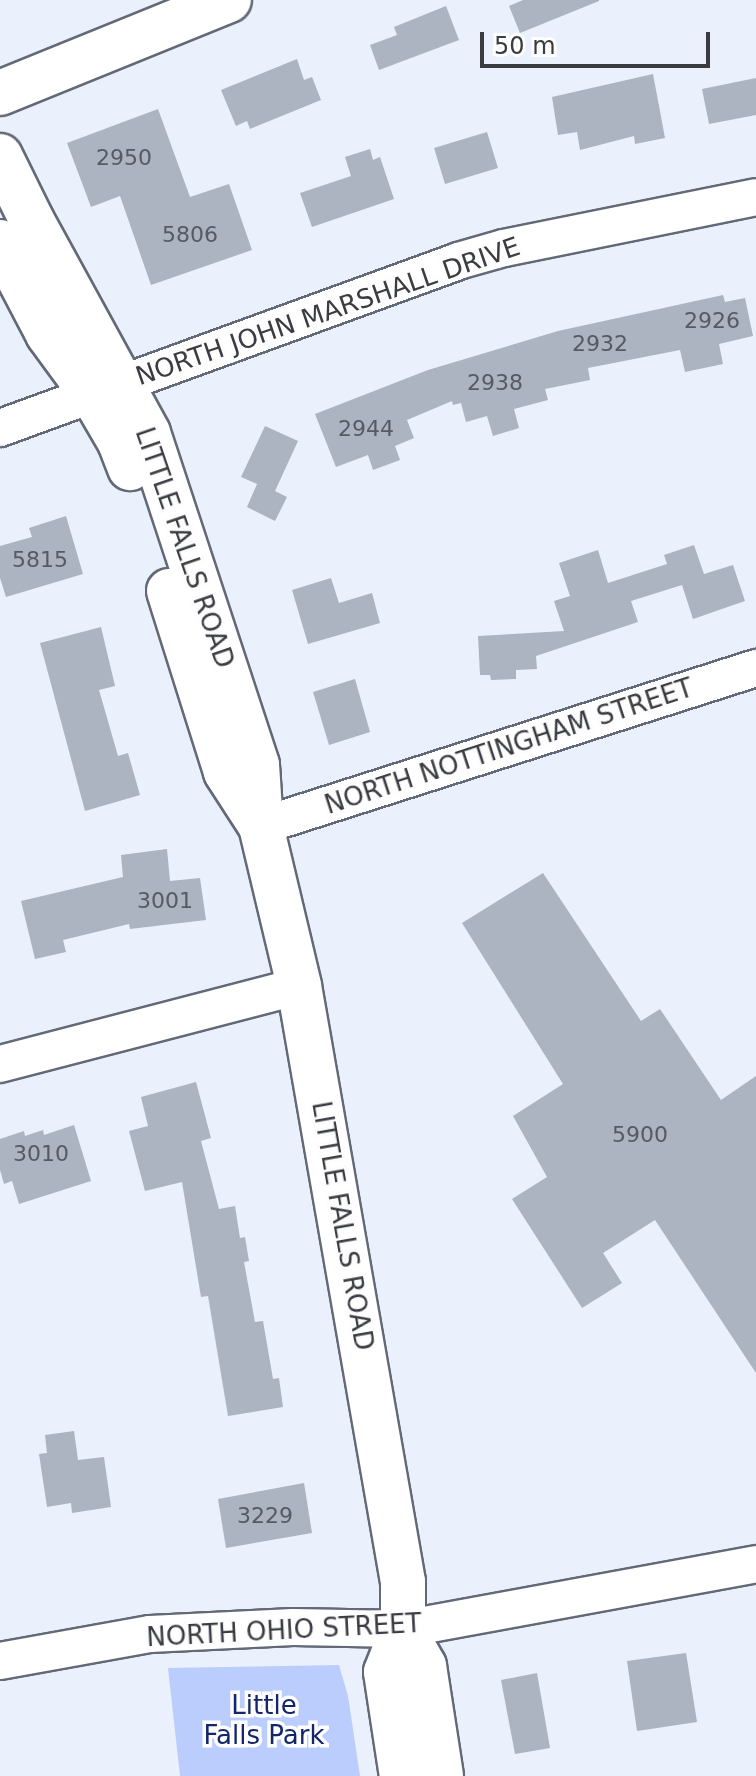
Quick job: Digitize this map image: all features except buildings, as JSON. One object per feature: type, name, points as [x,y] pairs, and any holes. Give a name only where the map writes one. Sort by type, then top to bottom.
[{"type":"street","points":[[0,93],[229,0]]},
{"type":"street","name":"LITTLE FALLS ROAD","points":[[0,156],[107,388],[120,442],[226,772],[261,826],[299,986],[403,1582],[403,1629],[386,1672],[402,1776]]},
{"type":"street","name":"NORTH JOHN MARSHALL DRIVE","points":[[0,428],[504,248],[756,197]]},
{"type":"street","name":"LITTLE FALLS ROAD","points":[[0,242],[48,334],[107,388]]},
{"type":"street","name":"NORTH NOTTINGHAM STREET","points":[[261,826],[756,668]]},
{"type":"street","points":[[0,1064],[299,986]]},
{"type":"street","name":"NORTH OHIO STREET","points":[[0,1661],[150,1634],[293,1627],[403,1629],[756,1564]]},
{"type":"street","name":"LITTLE FALLS ROAD","points":[[403,1629],[424,1666],[441,1776]]},
{"type":"green space","name":"Little Falls Park","points":[[339,1665],[348,1696],[360,1776],[180,1776],[168,1668]]}]
